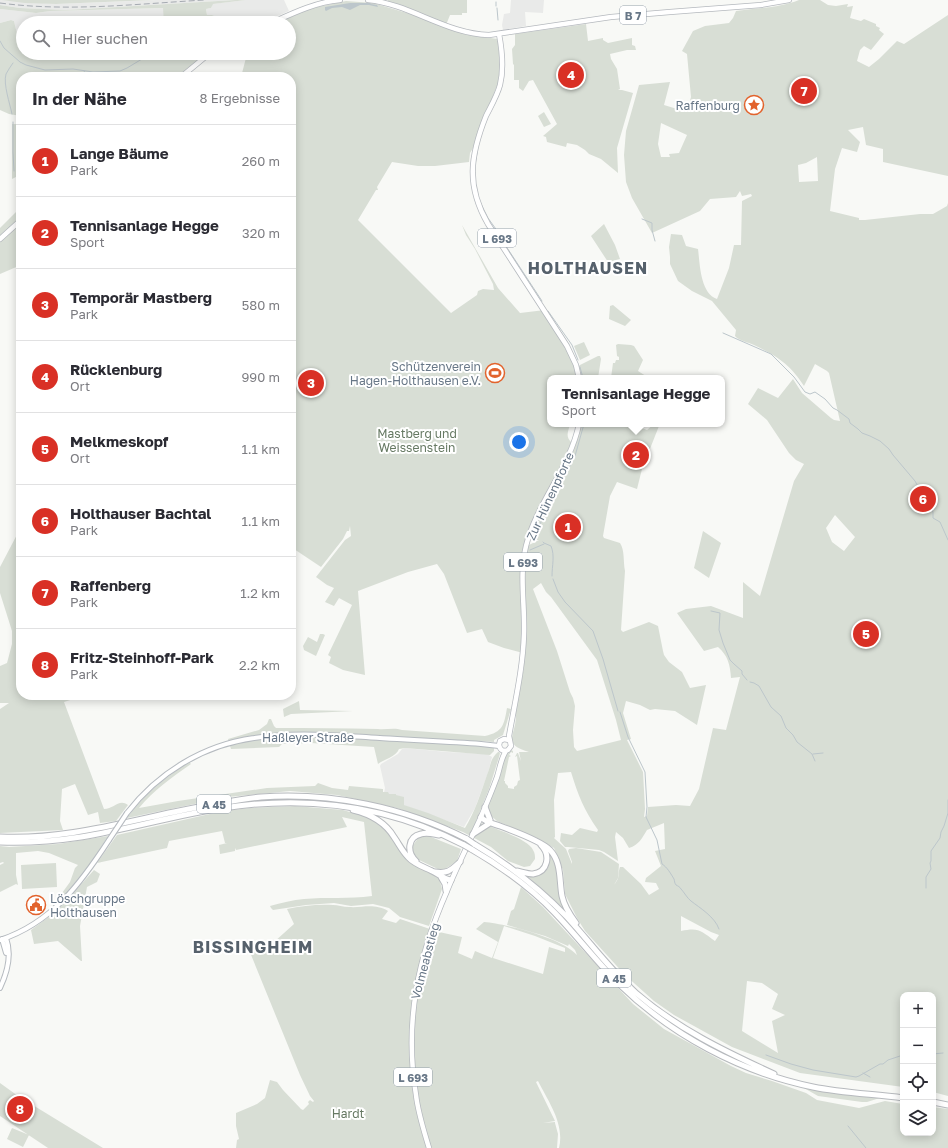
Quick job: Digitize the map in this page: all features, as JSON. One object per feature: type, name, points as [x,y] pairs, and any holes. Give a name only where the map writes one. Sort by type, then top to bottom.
[{"type":"highway","name":"A 45","points":[[0,837],[36,836],[82,831],[221,803],[260,797],[297,796],[340,800],[363,803],[393,811],[428,822],[466,839],[500,859],[549,899],[568,918],[622,979],[659,1011],[681,1027],[746,1064],[789,1081],[814,1087],[900,1097]]},
{"type":"highway","name":"A 45","points":[[0,842],[36,842],[81,837],[222,808],[256,803],[297,802],[341,805],[392,816],[426,827],[449,837],[508,872],[545,903],[614,979],[651,1012],[699,1044],[724,1057],[746,1064]]},
{"type":"highway","points":[[341,805],[348,809],[368,815],[383,824],[408,858],[434,872],[448,876],[452,880]]},
{"type":"highway","points":[[485,807],[490,821]]},
{"type":"highway","points":[[481,817],[486,822],[490,821],[548,848],[557,860],[564,902],[572,918],[585,934],[586,939]]},
{"type":"highway","points":[[473,834],[490,821]]},
{"type":"highway","points":[[419,865],[409,851],[410,843],[415,836],[426,833],[449,837]]},
{"type":"highway","points":[[514,870],[534,874],[538,873],[544,868],[547,861],[546,854],[543,847],[537,842]]},
{"type":"highway","points":[[442,875],[450,871],[460,862]]},
{"type":"highway","points":[[442,875],[446,892]]},
{"type":"highway","points":[[936,1102],[948,1104]]},
{"type":"main road","points":[[286,16],[301,9],[340,0]]},
{"type":"main road","name":"B 7","points":[[368,0],[389,5],[466,32],[480,35],[498,34],[611,17],[762,5],[789,0]]},
{"type":"main road","name":"L 693","points":[[498,34],[502,62],[501,79],[475,148],[472,182],[475,196],[479,208],[488,224],[567,346],[576,365],[578,375]]},
{"type":"main road","points":[[187,72],[201,60]]},
{"type":"main road","points":[[0,239],[16,225]]},
{"type":"main road","name":"Zur Hünenpforte","points":[[503,744],[513,711],[523,652],[524,625],[522,583],[525,552],[538,514],[570,455],[578,427]]},
{"type":"main road","name":"Haßleyer Straße","points":[[3,939],[31,926],[51,912],[68,896],[90,869],[127,813],[141,797],[153,785],[178,766],[206,751],[231,742],[276,735],[308,735],[503,744]]},
{"type":"main road","name":"Volmeabstieg","points":[[429,1148],[416,1096],[411,1052],[415,994],[429,938],[446,892],[481,817],[497,778],[504,755],[503,744]]},
{"type":"main road","points":[[0,988],[6,974],[8,957],[8,945],[3,939]]},
{"type":"shaded area","points":[[0,0],[56,4],[156,0],[235,0],[66,10],[20,8],[0,5]]},
{"type":"shaded area","points":[[246,0],[284,0],[289,11],[277,16],[207,15],[206,9],[211,8],[212,4]]},
{"type":"shaded area","points":[[511,0],[544,0],[543,13],[525,12],[526,26],[503,30],[502,25],[504,14],[510,13]]},
{"type":"shaded area","points":[[350,3],[370,3],[377,5],[378,7],[360,5],[350,10],[342,7],[325,10],[325,7]]},
{"type":"shaded area","points":[[164,8],[164,16],[16,16],[16,30],[14,21],[11,20],[0,23],[0,9],[36,13],[50,11]]},
{"type":"shaded area","points":[[405,748],[487,754],[492,757],[488,773],[475,808],[464,827],[381,797],[385,788],[380,766]]},
{"type":"green space","points":[[1,0],[154,0],[56,4],[25,3]]},
{"type":"green space","points":[[246,0],[213,4],[211,8],[206,9],[207,15],[214,16],[164,16],[163,8],[50,11],[36,13],[0,9],[0,5],[20,8],[66,10]]},
{"type":"green space","points":[[388,0],[467,0],[467,13],[462,13],[462,15],[450,15],[446,25],[387,4]]},
{"type":"green space","name":"Mastberg und Weissenstein","points":[[799,0],[820,0],[828,5],[836,6],[848,4],[847,7],[853,6],[850,18],[861,21],[864,19],[876,24],[876,26],[880,28],[879,30],[884,34],[871,50],[864,46],[860,50],[857,61],[869,67],[897,41],[904,44],[948,15],[948,176],[883,162],[883,149],[866,145],[863,127],[848,130],[860,142],[857,152],[842,148],[835,169],[830,211],[859,218],[859,220],[865,220],[933,214],[947,206],[948,203],[948,1096],[936,1093],[936,992],[900,992],[900,1087],[800,1073],[732,1047],[674,1015],[654,1001],[625,975],[585,931],[565,894],[563,870],[554,848],[537,838],[497,821],[490,815],[488,806],[498,781],[505,754],[511,750],[513,751],[513,753],[511,752],[509,755],[511,756],[509,757],[504,781],[508,788],[514,789],[520,780],[517,756],[515,757],[518,753],[521,761],[519,752],[529,752],[515,746],[512,739],[524,667],[523,653],[488,642],[482,629],[467,633],[444,574],[437,564],[408,572],[358,591],[365,675],[343,670],[329,663],[331,657],[328,655],[352,605],[339,598],[334,606],[325,602],[334,588],[316,577],[345,540],[351,536],[350,526],[349,531],[347,531],[343,539],[321,567],[296,550],[296,72],[242,72],[245,60],[296,60],[296,16],[293,16],[308,9],[346,1],[373,3],[476,36],[498,39],[500,67],[498,83],[470,153],[469,162],[435,166],[418,166],[392,162],[377,187],[378,190],[376,190],[358,220],[451,313],[477,295],[478,291],[483,289],[494,290],[493,284],[462,225],[498,288],[520,313],[545,310],[561,336],[578,375],[547,375],[547,427],[569,427],[568,436],[572,443],[539,508],[527,546],[539,540],[533,540],[531,537],[569,460],[574,448],[579,427],[642,427],[647,430],[650,427],[659,427],[642,469],[637,489],[617,482],[610,496],[603,536],[604,538],[620,543],[623,549],[625,571],[621,630],[623,632],[649,622],[658,626],[664,655],[669,662],[682,672],[690,688],[706,685],[697,725],[675,711],[650,710],[626,701],[623,713],[631,739],[627,740],[643,772],[644,817],[647,816],[648,807],[676,805],[690,806],[699,789],[713,728],[726,730],[740,677],[731,678],[728,661],[718,647],[704,651],[677,613],[686,609],[711,606],[743,618],[743,582],[760,596],[794,481],[804,464],[796,460],[789,453],[767,420],[748,404],[758,388],[778,398],[793,379],[802,393],[831,418],[840,421],[829,373],[827,371],[815,364],[804,386],[794,372],[782,361],[762,349],[737,338],[735,336],[736,330],[712,301],[692,291],[678,281],[670,264],[669,247],[671,234],[682,235],[686,246],[698,249],[700,270],[704,284],[711,296],[717,299],[729,268],[734,245],[741,245],[742,201],[752,196],[751,194],[742,196],[740,191],[736,197],[710,199],[700,211],[652,233],[632,198],[626,182],[624,155],[626,131],[639,85],[670,82],[664,105],[687,112],[691,97],[687,54],[682,51],[693,31],[705,26],[729,23],[736,11],[776,6]],"holes":[[[661,123],[687,135],[679,153],[669,154],[670,157],[661,157],[658,144]],[[817,157],[818,181],[799,182],[798,165],[806,163]],[[835,515],[855,537],[844,551],[832,542],[826,528]],[[541,583],[546,592],[597,660],[621,740],[577,751],[574,747],[573,730],[575,706],[573,698],[533,589]],[[571,772],[576,788],[589,816],[598,830],[597,832],[580,828],[572,835],[561,833],[560,841],[565,847],[599,850],[618,861],[615,837],[616,832],[623,838],[629,848],[638,843],[647,830],[664,823],[665,849],[655,851],[661,866],[646,878],[645,882],[656,883],[659,889],[649,895],[641,884],[623,867],[620,867],[618,878],[619,864],[601,852],[576,848],[569,849],[568,851],[572,864],[566,849],[554,838],[554,800],[558,773]],[[681,916],[719,935],[715,941],[700,931],[692,929],[681,931]],[[747,981],[762,983],[778,994],[772,1009],[785,1015],[772,1021],[778,1053],[742,1031]]]},
{"type":"green space","points":[[11,20],[14,21],[16,30],[16,60],[198,60],[183,72],[16,72],[16,115],[9,114],[0,110],[0,23]]},
{"type":"green space","points":[[586,24],[588,41],[603,38],[603,40],[608,43],[632,38],[632,45],[635,46],[636,50],[627,50],[610,54],[611,59],[617,69],[620,89],[618,90],[633,93],[617,148],[618,173],[601,159],[589,154],[577,145],[567,143],[566,147],[547,142],[546,137],[543,136],[557,124],[533,80],[529,81],[523,91],[519,88],[519,80],[514,80],[512,49],[515,45],[515,34]]},
{"type":"green space","points":[[544,112],[551,124],[544,127],[538,116]]},
{"type":"green space","points":[[12,124],[16,124],[16,177],[12,179]]},
{"type":"green space","points":[[16,212],[16,267],[0,274],[0,228]]},
{"type":"green space","points":[[604,224],[615,245],[620,259],[608,262],[591,236]]},
{"type":"green space","points":[[613,305],[631,320],[625,326],[609,319],[610,306]]},
{"type":"green space","points":[[584,342],[590,355],[580,360],[574,346]]},
{"type":"green space","points":[[616,345],[634,346],[643,360],[638,371],[644,375],[611,375],[613,363],[615,363],[616,360],[619,360]]},
{"type":"green space","points":[[600,356],[601,359],[598,375],[581,375],[579,366]]},
{"type":"green space","points":[[703,531],[721,543],[709,578],[694,568]]},
{"type":"green space","points":[[16,537],[16,700],[70,700],[64,702],[104,809],[108,809],[119,803],[125,803],[128,805],[116,821],[100,823],[98,812],[88,815],[75,784],[62,789],[60,821],[63,830],[0,833],[0,709],[9,703],[0,703],[0,666],[7,663],[12,644],[12,631],[0,593],[0,567]]},
{"type":"green space","points":[[320,634],[325,635],[316,656],[304,650],[303,646],[308,637],[317,642]]},
{"type":"green space","points":[[299,701],[300,710],[353,711],[291,714],[284,717],[283,709]]},
{"type":"green space","points":[[507,708],[511,709],[503,735],[494,740],[494,742],[480,741],[479,745],[494,747],[494,751],[490,755],[405,748],[399,749],[393,756],[378,764],[374,747],[311,743],[282,744],[279,747],[231,749],[228,739],[259,730],[267,724],[269,719],[271,719],[276,728],[396,729],[485,736],[496,732],[502,727]]},
{"type":"green space","points":[[498,752],[500,753],[489,789],[476,821],[508,833],[524,841],[530,846],[534,852],[535,859],[530,866],[524,867],[508,861],[491,847],[463,832],[397,808],[337,795],[290,791],[228,797],[127,818],[141,801],[156,787],[171,774],[189,762],[191,764],[163,784],[139,808],[267,788],[315,786],[318,783],[332,788],[348,790],[349,786],[383,789],[383,792],[404,797],[404,805],[465,828],[478,802],[492,760]]},
{"type":"green space","points":[[295,806],[343,810],[373,819],[388,833],[409,862],[439,878],[442,889],[429,926],[400,917],[389,908],[373,904],[351,906],[334,903],[306,905],[273,910],[271,908],[270,906],[300,899],[372,896],[364,822],[342,817],[347,827],[236,850],[235,848],[235,851],[220,854],[219,845],[227,843],[225,843],[222,831],[169,841],[167,848],[97,863],[117,835],[223,811]]},
{"type":"green space","points":[[426,835],[461,849],[457,861],[442,871],[419,860],[413,853],[413,845],[420,836]]},
{"type":"green space","points":[[108,836],[87,869],[66,895],[62,893],[70,882],[75,868],[78,865],[49,853],[38,851],[16,853],[16,875],[18,885],[16,884],[0,892],[0,865],[4,863],[0,863],[0,846],[9,847],[58,844]]},
{"type":"green space","points":[[549,852],[557,872],[558,891],[564,910],[527,876],[539,875],[546,871],[549,863]]},
{"type":"green space","points":[[56,863],[57,887],[22,889],[21,865]]},
{"type":"green space","points":[[94,870],[100,874],[97,882],[87,887],[80,926],[82,961],[58,941],[34,944],[31,930],[50,916],[66,901]]},
{"type":"green space","name":"Hardt","points":[[521,887],[543,907],[633,1004],[664,1029],[746,1073],[806,1093],[817,1100],[859,1108],[885,1101],[900,1104],[900,1136],[936,1136],[936,1107],[948,1109],[948,1148],[559,1148],[560,1130],[558,1122],[538,1081],[536,1082],[555,1121],[543,1123],[555,1122],[558,1134],[557,1148],[236,1148],[237,1140],[239,1139],[236,1126],[236,1113],[257,1104],[265,1098],[270,1080],[277,1082],[303,1110],[309,1104],[308,1102],[310,1100],[313,1102],[314,1101],[300,1075],[247,945],[258,941],[264,951],[294,924],[287,909],[321,905],[378,907],[388,911],[382,919],[396,923],[400,919],[439,932],[462,937],[458,953],[472,959],[475,951],[492,958],[498,942],[476,929],[484,922],[494,923],[534,933],[559,943],[577,955],[575,950],[569,944],[568,946],[545,936],[507,925],[511,911],[514,909]],"holes":[[[504,926],[565,948],[565,952],[549,947],[543,974],[493,958]]]},
{"type":"green space","points":[[0,1083],[18,1096],[103,1148],[48,1148],[0,1116]]},
{"type":"green space","points":[[804,1088],[883,1097],[862,1102],[818,1096]]},
{"type":"green space","points":[[12,1128],[29,1135],[23,1147],[7,1139]]},
{"type":"waterway","points":[[497,8],[498,20]]},
{"type":"waterway","points":[[0,41],[4,48],[16,58]]},
{"type":"waterway","points":[[18,60],[26,65],[45,70],[73,69],[93,72]]},
{"type":"waterway","points":[[93,72],[120,71],[140,60]]},
{"type":"waterway","points":[[12,114],[5,78],[13,63]]},
{"type":"waterway","points":[[13,122],[14,171]]},
{"type":"waterway","points":[[475,165],[477,153]]},
{"type":"waterway","points":[[480,202],[488,218],[498,232]]},
{"type":"waterway","points":[[642,219],[652,223],[655,241]]},
{"type":"waterway","points":[[500,237],[542,301]]},
{"type":"waterway","points":[[548,311],[572,345],[578,360]]},
{"type":"waterway","points":[[723,333],[771,354],[794,377],[805,392],[810,394],[815,392],[825,399],[833,408],[849,419],[850,423],[862,433],[880,441],[889,449],[915,481],[928,501],[933,512],[933,518],[940,522],[948,540]]},
{"type":"waterway","points":[[580,367],[582,375]]},
{"type":"waterway","points":[[539,526],[575,456],[583,427]]},
{"type":"waterway","points":[[543,542],[551,546],[553,557],[552,576]]},
{"type":"waterway","points":[[530,550],[544,544]]},
{"type":"waterway","points":[[553,579],[558,592],[565,602],[593,631],[618,711]]},
{"type":"waterway","points":[[711,611],[720,613],[719,630],[723,643],[730,660],[742,671],[742,674],[747,680]]},
{"type":"waterway","points":[[750,682],[759,686],[771,707],[781,716],[786,728],[797,742],[812,754],[815,761]]},
{"type":"waterway","points":[[620,712],[628,737],[645,772],[647,807],[646,817],[657,840],[662,864],[666,867],[676,885],[690,900],[711,917],[719,929]]},
{"type":"waterway","points":[[813,754],[823,753]]},
{"type":"waterway","points":[[926,888],[926,877],[931,869],[931,851],[940,838],[948,813],[948,800]]},
{"type":"waterway","points":[[936,1054],[943,1053]]},
{"type":"waterway","points":[[766,1055],[813,1070],[856,1077],[888,1060],[900,1056]]},
{"type":"waterway","points":[[863,1073],[870,1077]]},
{"type":"waterway","points":[[848,1126],[866,1148]]},
{"type":"railway","points":[[0,3],[26,6],[76,7],[204,0]]},
{"type":"place","name":"Rücklenburg","points":[[571,75]]},
{"type":"place","name":"Raffenberg","points":[[804,91]]},
{"type":"place","name":"Raffenburg","points":[[754,105]]},
{"type":"place","name":"Schützenverein Hagen-Holthausen e.V.","points":[[495,373]]},
{"type":"place","name":"Temporär Mastberg","points":[[311,383]]},
{"type":"place","name":"Tennisanlage Hegge","points":[[636,455]]},
{"type":"place","name":"Holthauser Bachtal","points":[[923,499]]},
{"type":"place","name":"Lange Bäume","points":[[568,527]]},
{"type":"place","name":"Melkmeskopf","points":[[866,634]]},
{"type":"place","name":"Löschgruppe Holthausen","points":[[36,905]]},
{"type":"place","name":"Fritz-Steinhoff-Park","points":[[20,1109]]},
{"type":"district","name":"HOLTHAUSEN","points":[[588,268]]},
{"type":"district","name":"BISSINGHEIM","points":[[253,947]]}]
